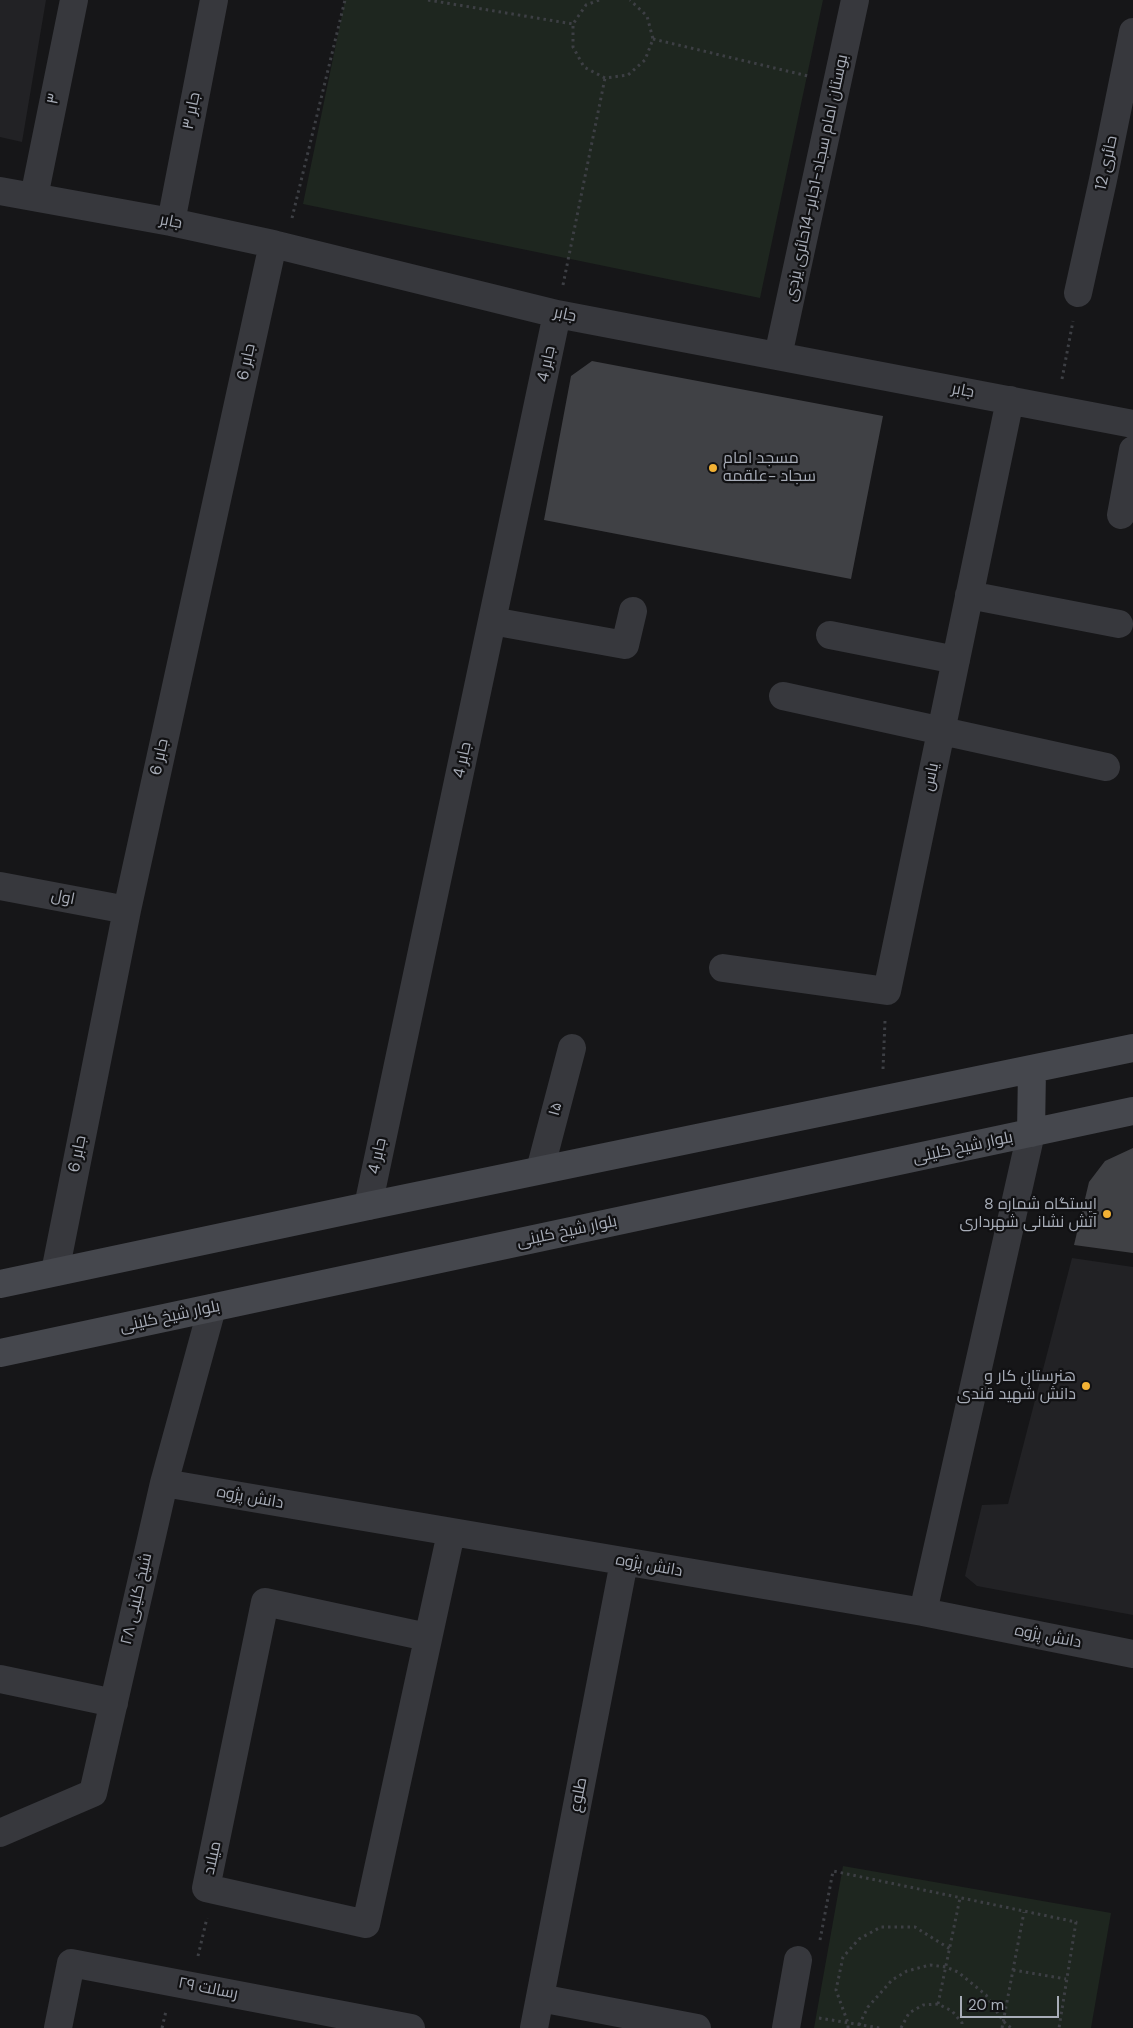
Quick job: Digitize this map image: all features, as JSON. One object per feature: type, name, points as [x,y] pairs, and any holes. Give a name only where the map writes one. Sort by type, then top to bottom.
[{"type":"main road","points":[[0,1284],[1133,1048]]},
{"type":"main road","points":[[1031,1133],[1032,1069]]},
{"type":"main road","name":"بلوار شیخ کلینی","points":[[0,1353],[1133,1111]]},
{"type":"street","name":"۳","points":[[34,198],[74,0]]},
{"type":"street","name":"جابر ۳","points":[[171,222],[214,0]]},
{"type":"street","name":"بوستان امام سجاد-1جابر-14حائری یزدی","points":[[778,356],[855,0]]},
{"type":"street","name":"حائری 12","points":[[1078,293],[1104,180],[1133,32]]},
{"type":"street","name":"جابر","points":[[0,191],[171,222],[279,246],[557,314],[1133,424]]},
{"type":"street","name":"جابر 6","points":[[55,1272],[127,910],[279,246]]},
{"type":"street","name":"جابر 4","points":[[368,1206],[557,314]]},
{"type":"street","name":"یاس","points":[[887,991],[1010,400]]},
{"type":"street","points":[[1121,515],[1133,450]]},
{"type":"street","points":[[969,595],[1119,624]]},
{"type":"street","points":[[492,621],[625,645],[633,611]]},
{"type":"street","points":[[830,635],[956,660]]},
{"type":"street","points":[[783,696],[1106,766]]},
{"type":"street","name":"اول","points":[[0,886],[127,910]]},
{"type":"street","points":[[723,968],[887,991]]},
{"type":"street","name":"۱۵","points":[[540,1170],[572,1048]]},
{"type":"street","points":[[923,1612],[1031,1133]]},
{"type":"street","name":"شیخ کلینی ۲۸","points":[[0,1833],[93,1794],[164,1483],[212,1308]]},
{"type":"street","name":"دانش پژوه","points":[[164,1483],[923,1612],[1133,1654]]},
{"type":"street","name":"میلاد","points":[[427,1637],[265,1602],[206,1888],[366,1924],[451,1533]]},
{"type":"street","name":"طلوع","points":[[534,2028],[624,1562]]},
{"type":"street","points":[[0,1678],[114,1703]]},
{"type":"street","points":[[786,2028],[808,1954]]},
{"type":"street","name":"رسالت ۲۹","points":[[58,2028],[71,1963],[411,2028]]},
{"type":"street","points":[[540,1998],[696,2028]]},
{"type":"path","points":[[279,246],[345,0]]},
{"type":"path","points":[[428,0],[573,24]]},
{"type":"path","points":[[598,0],[586,6],[573,24],[572,47],[584,67],[604,78],[628,75],[645,60],[653,39],[647,16],[630,0]]},
{"type":"path","points":[[653,39],[837,84]]},
{"type":"path","points":[[557,314],[604,78]]},
{"type":"path","points":[[1056,409],[1078,293]]},
{"type":"path","points":[[881,1100],[887,991]]},
{"type":"path","points":[[808,1954],[833,1871],[1076,1922],[1059,2028]]},
{"type":"path","points":[[191,1986],[214,1890]]},
{"type":"path","points":[[938,2004],[960,1898]]},
{"type":"path","points":[[1002,2028],[1024,1912]]},
{"type":"path","points":[[848,2028],[848,2023],[836,1990],[843,1958],[859,1938],[881,1927],[915,1927],[950,1949]]},
{"type":"path","points":[[859,2025],[868,2007],[892,1980],[907,1972],[930,1965],[946,1967],[958,1972],[986,1995],[1003,2021],[1011,2028]]},
{"type":"path","points":[[1013,1970],[1067,1980]]},
{"type":"path","points":[[900,2028],[909,2013],[923,2005],[938,2004],[952,2011],[962,2023],[962,2028]]},
{"type":"path","points":[[815,2017],[880,2028]]},
{"type":"shaded area","points":[[0,0],[46,0],[22,142],[0,137]]},
{"type":"shaded area","points":[[345,0],[823,0],[760,298],[303,204]]},
{"type":"shaded area","name":"هنرستان کار و دانش شهید قندی","points":[[1072,1258],[1133,1267],[1133,1615],[977,1586],[965,1576],[982,1505],[1008,1504]]},
{"type":"shaded area","points":[[843,1866],[1111,1913],[1091,2028],[814,2028]]},
{"type":"building","name":"مسجد امام سجاد -علقمه","points":[[592,361],[883,416],[851,579],[544,520],[571,376]]},
{"type":"building","name":"ایستگاه شماره 8 آتش نشانی شهرداری","points":[[1133,1148],[1133,1253],[1074,1245],[1089,1182],[1105,1161]]},
{"type":"place","name":"مسجد امام سجاد -علقمه","points":[[713,468]]},
{"type":"place","name":"ایستگاه شماره 8 آتش نشانی شهرداری","points":[[1107,1214]]},
{"type":"place","name":"هنرستان کار و دانش شهید قندی","points":[[1086,1386]]}]
